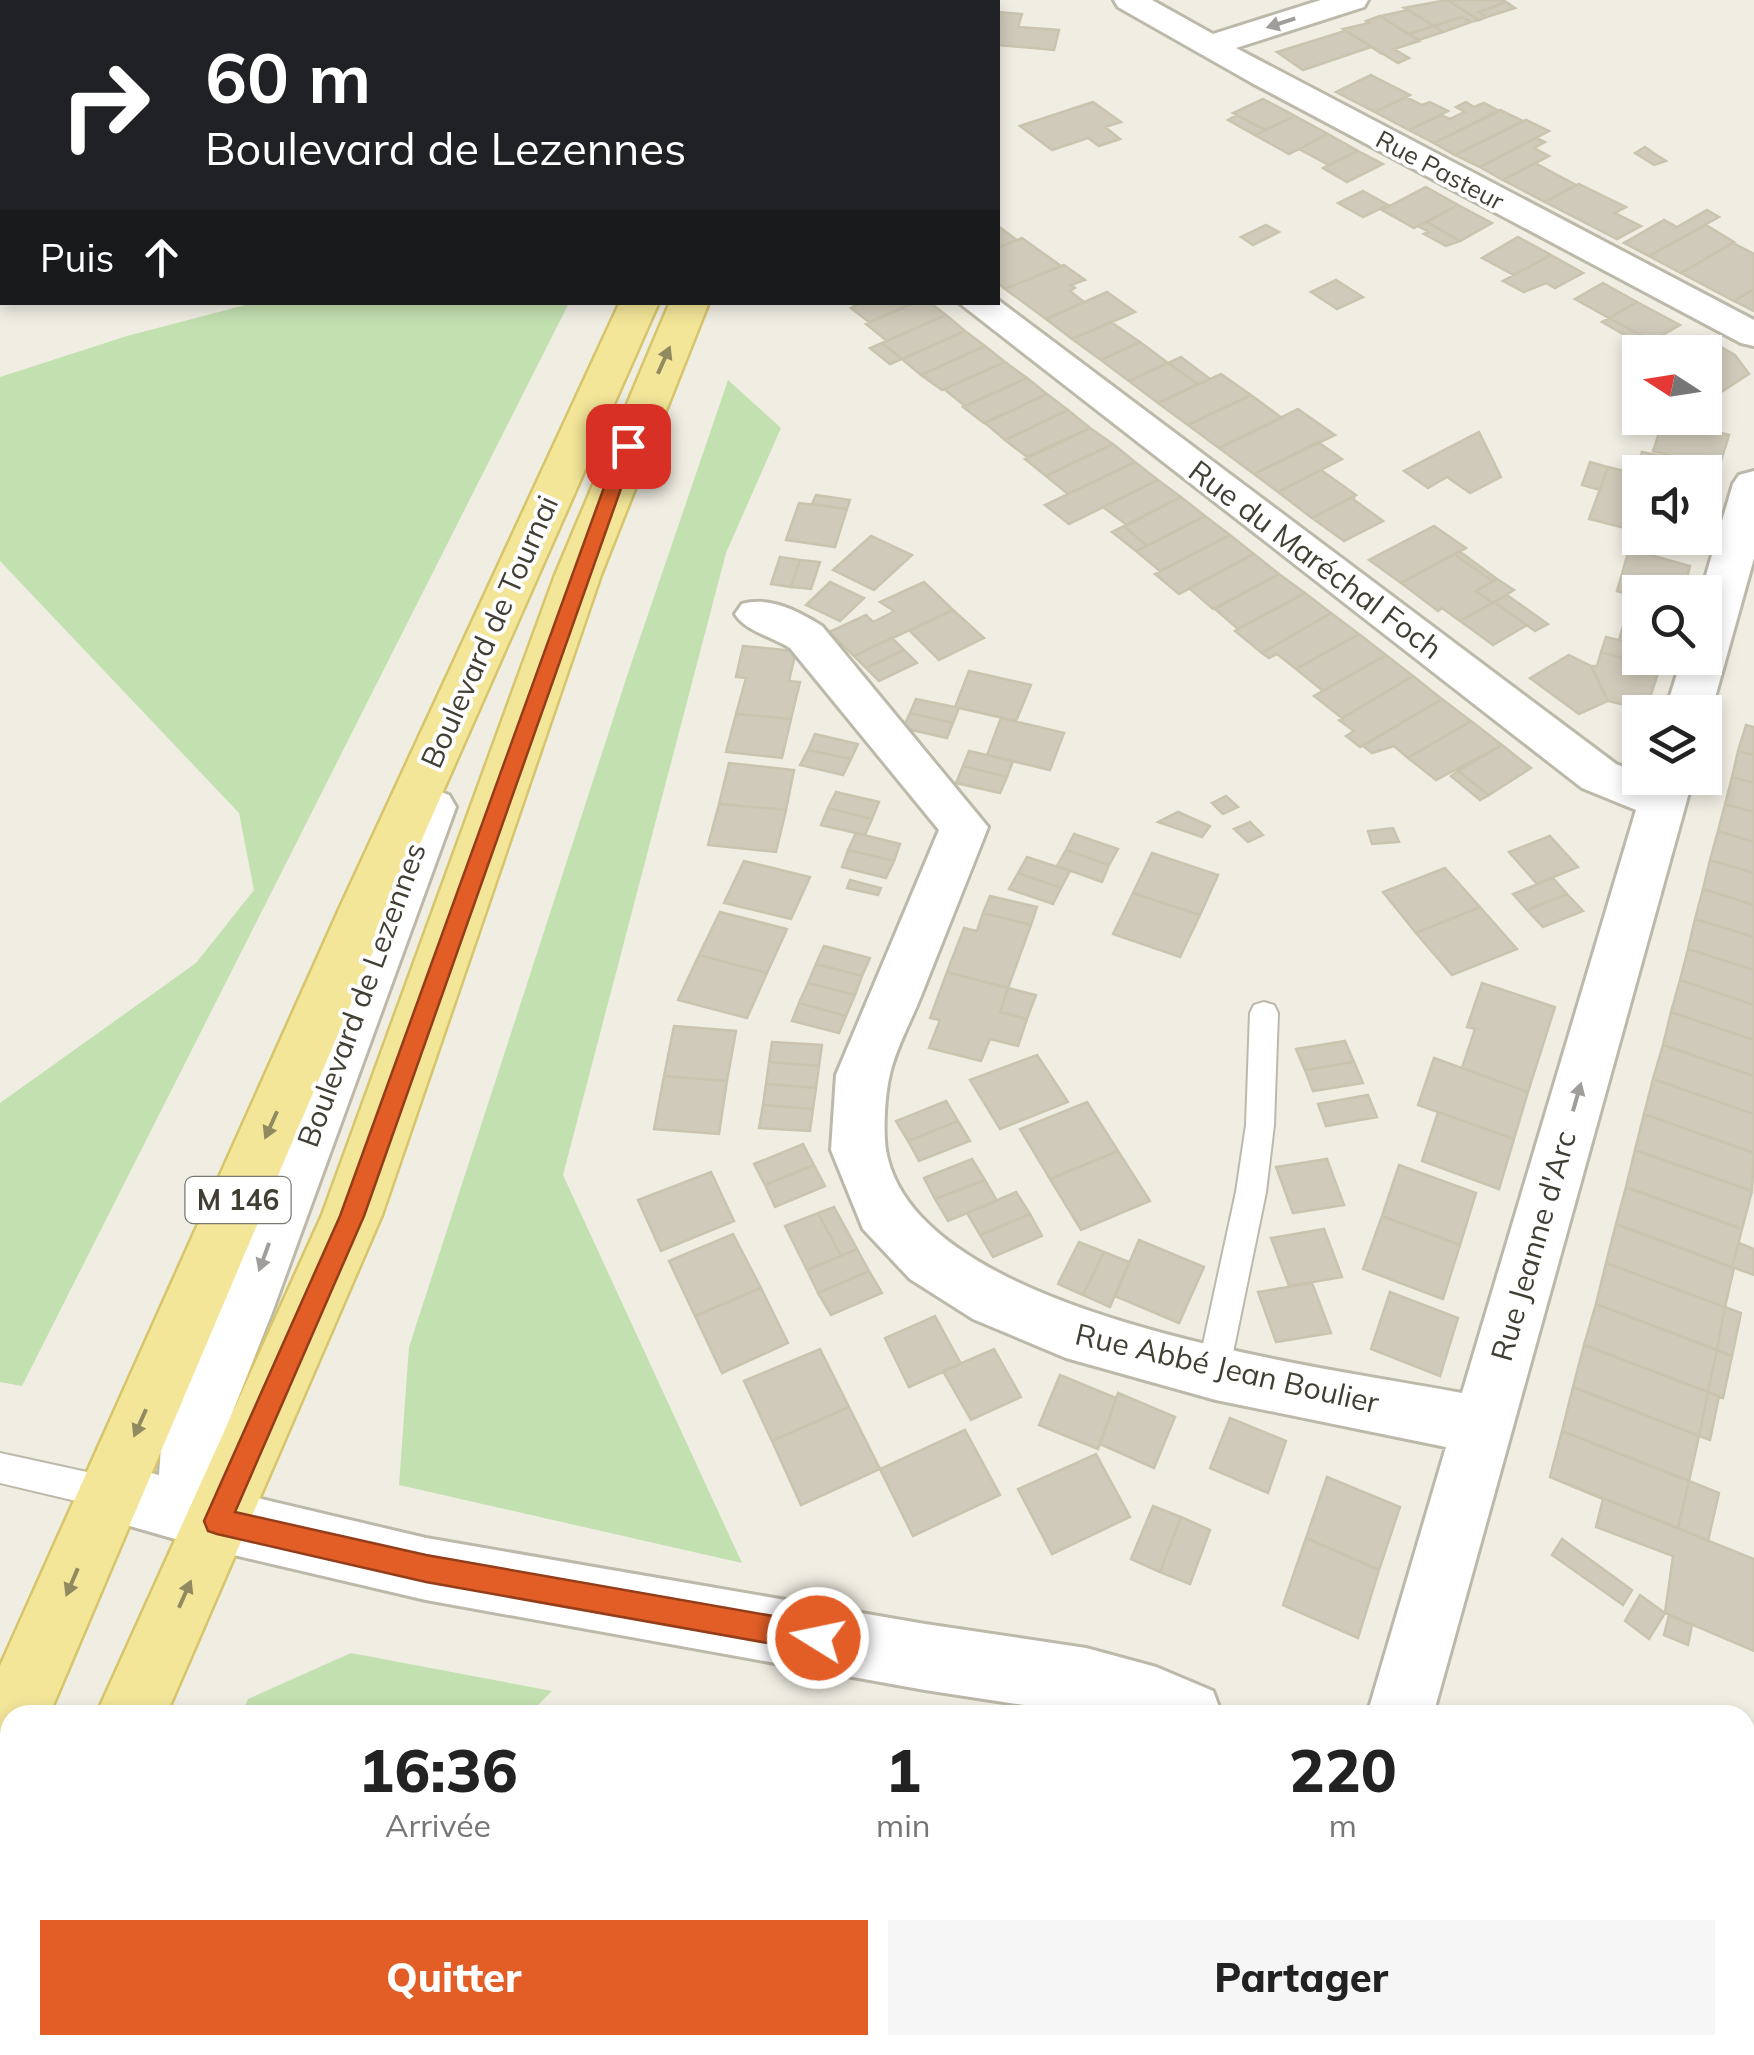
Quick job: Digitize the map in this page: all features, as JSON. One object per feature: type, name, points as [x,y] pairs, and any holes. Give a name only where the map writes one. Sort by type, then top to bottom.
[{"type":"main road","name":"Boulevard de Tournai","points":[[366,907],[639,305]]},
{"type":"main road","name":"Boulevard de Tournai","points":[[217,1521],[352,1216],[598,523],[689,305]]},
{"type":"main road","name":"Boulevard de Lezennes","points":[[18,1705],[366,907]]},
{"type":"main road","points":[[135,1705],[217,1521]]},
{"type":"street","name":"Rue Pasteur","points":[[1129,0],[1754,335]]},
{"type":"street","points":[[1209,46],[1352,0]]},
{"type":"street","name":"Rue du Maréchal Foch","points":[[980,305],[1600,776],[1622,781]]},
{"type":"street","points":[[1722,594],[1754,484]]},
{"type":"street","name":"Boulevard de Lezennes","points":[[217,1521],[190,1481],[193,1434],[244,1310],[471,706],[515,575]]},
{"type":"street","name":"Rue Abbé Jean Boulier","points":[[757,614],[806,636],[964,828],[863,1074],[856,1104],[858,1162],[873,1196],[896,1228],[928,1260],[970,1289],[1083,1338],[1213,1372],[1482,1426]]},
{"type":"street","name":"Rue Jeanne d'Arc","points":[[1403,1705],[1665,795]]},
{"type":"street","points":[[110,1492],[426,1569],[925,1657],[1086,1681],[1167,1705]]},
{"type":"lane","points":[[1213,1372],[1254,1177],[1264,1013]]},
{"type":"lane","points":[[0,1468],[110,1492]]},
{"type":"green space","points":[[245,305],[568,305],[22,1386],[0,1382],[0,1103],[196,963],[254,890],[239,813],[0,561],[0,377],[127,336]]},
{"type":"green space","points":[[728,380],[781,428],[726,553],[563,1175],[742,1563],[399,1485],[409,1347],[628,673]]},
{"type":"green space","points":[[351,1653],[552,1691],[538,1705],[245,1705],[248,1699]]},
{"type":"building","points":[[1447,0],[1479,20],[1471,22],[1462,17],[1434,26],[1404,8]]},
{"type":"building","points":[[1447,0],[1506,2],[1479,12],[1487,17],[1479,20]]},
{"type":"building","points":[[1506,2],[1515,8],[1487,17],[1479,12]]},
{"type":"building","points":[[1408,10],[1434,26],[1409,34],[1380,16]]},
{"type":"building","points":[[1000,12],[1022,14],[1018,27],[1059,30],[1054,50],[1000,45]]},
{"type":"building","points":[[1380,16],[1419,41],[1394,49],[1409,58],[1398,63],[1343,29]]},
{"type":"building","points":[[1462,17],[1471,22],[1443,32],[1434,26]]},
{"type":"building","points":[[1434,26],[1443,32],[1419,40],[1409,34]]},
{"type":"building","points":[[1343,29],[1382,54],[1371,47],[1303,70],[1277,52],[1345,31]]},
{"type":"building","points":[[1371,75],[1410,95],[1375,112],[1336,92]]},
{"type":"building","points":[[1406,97],[1448,111],[1409,130],[1375,112]]},
{"type":"building","points":[[1263,99],[1295,116],[1265,130],[1233,113]]},
{"type":"building","points":[[1093,102],[1121,122],[1105,127],[1120,139],[1099,146],[1088,138],[1052,150],[1020,126]]},
{"type":"building","points":[[1466,102],[1474,107],[1484,103],[1499,111],[1434,143],[1409,130],[1441,115],[1450,119],[1465,112],[1456,107]]},
{"type":"building","points":[[1500,110],[1523,121],[1455,155],[1434,143]]},
{"type":"building","points":[[1237,115],[1265,130],[1255,135],[1228,120]]},
{"type":"building","points":[[1295,116],[1328,134],[1289,154],[1255,135]]},
{"type":"building","points":[[1526,120],[1549,131],[1480,167],[1455,155]]},
{"type":"building","points":[[1328,134],[1358,151],[1329,165],[1299,149]]},
{"type":"building","points":[[1536,138],[1545,142],[1534,148],[1549,156],[1503,180],[1480,167]]},
{"type":"building","points":[[1645,147],[1666,161],[1654,165],[1635,153]]},
{"type":"building","points":[[1358,151],[1383,164],[1347,182],[1323,168]]},
{"type":"building","points":[[1535,163],[1576,185],[1545,202],[1503,180]]},
{"type":"building","points":[[1579,184],[1626,207],[1615,213],[1641,226],[1617,239],[1545,202]]},
{"type":"building","points":[[1426,187],[1458,205],[1414,228],[1382,210]]},
{"type":"building","points":[[1363,191],[1388,205],[1363,217],[1338,203]]},
{"type":"building","points":[[1458,205],[1492,223],[1460,241],[1427,222]]},
{"type":"building","points":[[1707,210],[1719,217],[1649,256],[1624,243],[1664,220],[1677,227]]},
{"type":"building","points":[[1427,222],[1460,241],[1446,246],[1424,234],[1429,232],[1418,226]]},
{"type":"building","points":[[1266,225],[1279,232],[1253,245],[1241,237]]},
{"type":"building","points":[[1706,225],[1734,242],[1681,273],[1649,256]]},
{"type":"building","points":[[1000,227],[1017,240],[1000,247]]},
{"type":"building","points":[[1518,237],[1551,255],[1514,275],[1482,258]]},
{"type":"building","points":[[1022,238],[1061,266],[1005,289],[1000,285],[1000,247]]},
{"type":"building","points":[[1733,243],[1754,254],[1754,289],[1734,301],[1681,273]]},
{"type":"building","points":[[1551,255],[1583,273],[1555,288],[1546,283],[1524,292],[1503,281]]},
{"type":"building","points":[[1064,265],[1085,280],[1071,285],[1075,288],[1070,291],[1084,302],[1046,319],[1005,289]]},
{"type":"building","points":[[1336,280],[1363,297],[1337,309],[1311,292]]},
{"type":"building","points":[[1603,283],[1637,302],[1609,318],[1575,299]]},
{"type":"building","points":[[1754,289],[1754,311],[1734,301]]},
{"type":"building","points":[[1107,292],[1135,312],[1072,339],[1046,319]]},
{"type":"building","points":[[1637,302],[1680,325],[1662,335],[1641,335],[1609,318]]},
{"type":"building","points":[[857,305],[909,305],[869,322],[851,308]]},
{"type":"building","points":[[909,305],[933,305],[946,315],[887,341],[866,324]]},
{"type":"building","points":[[946,315],[965,331],[902,359],[882,343]]},
{"type":"building","points":[[1609,318],[1641,335],[1625,335],[1602,322]]},
{"type":"building","points":[[1111,322],[1140,342],[1101,360],[1072,339]]},
{"type":"building","points":[[965,331],[985,346],[921,375],[902,359]]},
{"type":"building","points":[[1140,342],[1168,363],[1129,381],[1101,360]]},
{"type":"building","points":[[882,343],[902,359],[890,364],[870,348]]},
{"type":"building","points":[[985,346],[1005,362],[942,390],[921,375]]},
{"type":"building","points":[[1722,348],[1735,355],[1749,374],[1722,391]]},
{"type":"building","points":[[1181,357],[1210,379],[1198,384],[1168,363]]},
{"type":"building","points":[[1005,362],[1027,378],[965,406],[944,389]]},
{"type":"building","points":[[1168,363],[1198,384],[1158,403],[1129,381]]},
{"type":"building","points":[[1221,374],[1251,395],[1188,425],[1158,403]]},
{"type":"building","points":[[1027,378],[1047,394],[984,423],[963,407]]},
{"type":"building","points":[[1047,394],[1068,410],[1005,440],[985,423]]},
{"type":"building","points":[[1251,395],[1282,418],[1219,448],[1188,425]]},
{"type":"building","points":[[1298,409],[1335,435],[1254,474],[1219,448]]},
{"type":"building","points":[[1068,410],[1090,428],[1027,457],[1005,440]]},
{"type":"building","points":[[1090,428],[1113,444],[1046,476],[1025,459]]},
{"type":"building","points":[[1479,432],[1501,477],[1470,493],[1447,477],[1428,488],[1404,471]]},
{"type":"building","points":[[1658,435],[1729,435],[1722,458],[1722,455],[1669,455],[1653,451]]},
{"type":"building","points":[[1318,442],[1342,459],[1278,492],[1254,474]]},
{"type":"building","points":[[1113,444],[1135,462],[1068,494],[1046,476]]},
{"type":"building","points":[[1135,462],[1158,480],[1069,524],[1045,505]]},
{"type":"building","points":[[1590,462],[1608,467],[1600,490],[1582,485]]},
{"type":"building","points":[[1608,467],[1622,470],[1622,527],[1589,519]]},
{"type":"building","points":[[1321,470],[1356,495],[1312,518],[1278,492]]},
{"type":"building","points":[[1158,480],[1181,497],[1127,525],[1103,507]]},
{"type":"building","points":[[816,495],[850,500],[847,509],[812,504]]},
{"type":"building","points":[[1356,495],[1353,499],[1383,521],[1344,541],[1312,518]]},
{"type":"building","points":[[1181,497],[1205,516],[1147,546],[1124,526]]},
{"type":"building","points":[[799,503],[847,509],[835,547],[786,540]]},
{"type":"building","points":[[1205,516],[1230,535],[1160,571],[1136,551]]},
{"type":"building","points":[[1124,526],[1147,546],[1136,551],[1112,532]]},
{"type":"building","points":[[1434,526],[1466,548],[1401,583],[1369,560]]},
{"type":"building","points":[[1230,535],[1254,554],[1179,594],[1155,574]]},
{"type":"building","points":[[871,536],[912,555],[874,590],[833,570]]},
{"type":"building","points":[[1459,551],[1497,579],[1492,581],[1454,554]]},
{"type":"building","points":[[1254,554],[1279,574],[1213,609],[1189,588]]},
{"type":"building","points":[[1454,554],[1492,581],[1476,591],[1493,603],[1460,621],[1442,608],[1438,611],[1401,583]]},
{"type":"building","points":[[1627,555],[1651,555],[1690,566],[1688,575],[1622,575],[1622,592],[1617,591]]},
{"type":"building","points":[[780,557],[800,560],[791,587],[771,584]]},
{"type":"building","points":[[800,560],[820,562],[811,589],[791,587]]},
{"type":"building","points":[[1279,574],[1305,593],[1238,629],[1215,609]]},
{"type":"building","points":[[1497,579],[1514,590],[1493,603],[1476,591]]},
{"type":"building","points":[[830,582],[864,598],[840,621],[806,605]]},
{"type":"building","points":[[924,582],[953,610],[854,656],[829,632],[866,615],[873,622],[891,613],[894,611],[880,602]]},
{"type":"building","points":[[1305,593],[1331,613],[1262,653],[1235,631]]},
{"type":"building","points":[[1507,595],[1548,624],[1535,631],[1494,602]]},
{"type":"building","points":[[1494,602],[1527,625],[1493,645],[1460,621]]},
{"type":"building","points":[[953,610],[984,638],[939,660],[910,631]]},
{"type":"building","points":[[1331,613],[1359,634],[1296,669],[1277,654],[1269,658],[1262,653]]},
{"type":"building","points":[[1359,634],[1386,655],[1323,691],[1296,669]]},
{"type":"building","points":[[1606,637],[1622,641],[1622,658],[1601,652]]},
{"type":"building","points":[[892,638],[904,650],[866,668],[854,656]]},
{"type":"building","points":[[743,646],[796,651],[789,681],[800,682],[791,719],[736,714],[746,678],[736,677]]},
{"type":"building","points":[[904,650],[917,663],[879,681],[866,668]]},
{"type":"building","points":[[1601,652],[1622,658],[1622,675],[1657,675],[1651,695],[1622,695],[1622,704],[1608,701],[1591,666],[1597,666]]},
{"type":"building","points":[[1386,655],[1413,676],[1342,718],[1314,696]]},
{"type":"building","points":[[1569,655],[1591,666],[1608,701],[1579,714],[1530,678]]},
{"type":"building","points":[[969,671],[1031,685],[1016,721],[955,707]]},
{"type":"building","points":[[1413,676],[1442,699],[1360,747],[1346,736],[1354,731],[1339,720]]},
{"type":"building","points":[[916,699],[959,708],[953,723],[910,713]]},
{"type":"building","points":[[1442,699],[1471,721],[1408,758],[1394,746],[1372,753],[1363,746]]},
{"type":"building","points":[[910,713],[953,723],[947,738],[903,728]]},
{"type":"building","points":[[736,714],[791,719],[782,758],[726,752]]},
{"type":"building","points":[[1001,718],[1064,733],[1050,770],[987,755]]},
{"type":"building","points":[[1471,721],[1502,745],[1436,780],[1408,758]]},
{"type":"building","points":[[1746,725],[1754,727],[1754,755],[1738,751]]},
{"type":"building","points":[[815,734],[858,744],[851,759],[808,750]]},
{"type":"building","points":[[1502,745],[1531,768],[1489,795],[1458,771]]},
{"type":"building","points":[[808,750],[851,759],[843,775],[800,765]]},
{"type":"building","points":[[969,751],[1013,761],[1007,777],[963,766]]},
{"type":"building","points":[[1738,751],[1754,755],[1754,783],[1732,777]]},
{"type":"building","points":[[729,763],[794,770],[786,810],[719,804]]},
{"type":"building","points":[[963,766],[1007,777],[1000,793],[956,783]]},
{"type":"building","points":[[1458,771],[1489,795],[1480,800],[1451,776]]},
{"type":"building","points":[[1732,777],[1754,783],[1754,812],[1725,804]]},
{"type":"building","points":[[836,792],[879,802],[872,819],[828,808]]},
{"type":"building","points":[[1226,796],[1238,807],[1223,814],[1212,803]]},
{"type":"building","points":[[719,804],[786,810],[776,852],[708,845]]},
{"type":"building","points":[[1725,804],[1754,812],[1754,842],[1718,831]]},
{"type":"building","points":[[828,808],[872,819],[865,835],[821,825]]},
{"type":"building","points":[[1178,812],[1210,826],[1202,837],[1158,822]]},
{"type":"building","points":[[1250,822],[1263,835],[1248,842],[1234,829]]},
{"type":"building","points":[[1393,828],[1399,842],[1372,844],[1368,831]]},
{"type":"building","points":[[1718,831],[1754,842],[1754,873],[1710,860]]},
{"type":"building","points":[[856,833],[900,844],[894,861],[848,850]]},
{"type":"building","points":[[1074,834],[1118,849],[1109,865],[1066,850]]},
{"type":"building","points":[[1550,836],[1578,867],[1537,884],[1509,852]]},
{"type":"building","points":[[848,850],[894,861],[886,878],[842,867]]},
{"type":"building","points":[[1066,850],[1109,865],[1102,882],[1057,866]]},
{"type":"building","points":[[1152,853],[1218,875],[1200,915],[1133,893]]},
{"type":"building","points":[[1027,857],[1070,871],[1061,888],[1018,873]]},
{"type":"building","points":[[1710,860],[1754,873],[1754,905],[1703,889]]},
{"type":"building","points":[[744,861],[810,877],[791,919],[724,903]]},
{"type":"building","points":[[1445,868],[1480,907],[1416,933],[1383,892]]},
{"type":"building","points":[[1018,873],[1061,888],[1053,904],[1009,889]]},
{"type":"building","points":[[1553,878],[1567,894],[1527,910],[1513,894]]},
{"type":"building","points":[[850,880],[881,888],[878,895],[847,888]]},
{"type":"building","points":[[1703,889],[1754,905],[1754,937],[1695,919]]},
{"type":"building","points":[[1133,893],[1200,915],[1180,957],[1113,934]]},
{"type":"building","points":[[1567,894],[1583,911],[1543,927],[1527,910]]},
{"type":"building","points":[[990,896],[1037,907],[1031,925],[983,913]]},
{"type":"building","points":[[1480,907],[1517,949],[1452,975],[1416,933]]},
{"type":"building","points":[[720,912],[787,929],[767,973],[699,955]]},
{"type":"building","points":[[983,913],[1031,925],[1008,988],[947,972],[964,928],[977,931]]},
{"type":"building","points":[[1695,919],[1754,937],[1754,970],[1688,949]]},
{"type":"building","points":[[824,946],[870,958],[862,976],[816,964]]},
{"type":"building","points":[[1688,949],[1754,970],[1754,1005],[1680,980]]},
{"type":"building","points":[[699,955],[767,973],[747,1018],[678,1000]]},
{"type":"building","points":[[816,964],[862,976],[855,995],[808,983]]},
{"type":"building","points":[[947,972],[1008,988],[1000,1012],[1027,1019],[1018,1046],[990,1039],[981,1061],[929,1048],[940,1020],[930,1018]]},
{"type":"building","points":[[1680,980],[1754,1005],[1754,1040],[1671,1012]]},
{"type":"building","points":[[808,983],[855,995],[846,1016],[799,1003]]},
{"type":"building","points":[[1482,983],[1555,1007],[1528,1092],[1462,1068],[1475,1029],[1467,1027]]},
{"type":"building","points":[[1008,988],[1036,995],[1027,1019],[1000,1012]]},
{"type":"building","points":[[799,1003],[846,1016],[839,1033],[792,1021]]},
{"type":"building","points":[[1671,1012],[1754,1040],[1754,1076],[1663,1045]]},
{"type":"building","points":[[674,1026],[736,1031],[727,1081],[664,1076]]},
{"type":"building","points":[[1345,1041],[1354,1062],[1305,1070],[1296,1049]]},
{"type":"building","points":[[772,1042],[822,1045],[819,1066],[769,1062]]},
{"type":"building","points":[[1663,1045],[1754,1076],[1754,1114],[1653,1079]]},
{"type":"building","points":[[1037,1055],[1068,1102],[1000,1129],[970,1080]]},
{"type":"building","points":[[1434,1058],[1528,1092],[1514,1139],[1418,1105]]},
{"type":"building","points":[[769,1062],[819,1066],[816,1088],[766,1084]]},
{"type":"building","points":[[1354,1062],[1363,1083],[1313,1091],[1305,1070]]},
{"type":"building","points":[[664,1076],[727,1081],[719,1134],[654,1129]]},
{"type":"building","points":[[1653,1079],[1754,1114],[1754,1153],[1644,1114]]},
{"type":"building","points":[[766,1084],[816,1088],[813,1109],[763,1105]]},
{"type":"building","points":[[1368,1095],[1377,1117],[1326,1126],[1318,1104]]},
{"type":"building","points":[[946,1101],[958,1121],[908,1141],[896,1121]]},
{"type":"building","points":[[1087,1102],[1118,1151],[1050,1179],[1020,1129]]},
{"type":"building","points":[[763,1105],[813,1109],[810,1131],[759,1128]]},
{"type":"building","points":[[1438,1112],[1514,1139],[1499,1189],[1422,1161]]},
{"type":"building","points":[[1644,1114],[1754,1153],[1752,1191],[1635,1150]]},
{"type":"building","points":[[958,1121],[970,1141],[919,1161],[908,1141]]},
{"type":"building","points":[[803,1144],[814,1165],[765,1185],[754,1164]]},
{"type":"building","points":[[1635,1150],[1752,1191],[1742,1229],[1626,1187]]},
{"type":"building","points":[[1118,1151],[1150,1201],[1081,1230],[1050,1179]]},
{"type":"building","points":[[972,1159],[985,1180],[935,1199],[924,1178]]},
{"type":"building","points":[[1327,1159],[1344,1205],[1293,1213],[1276,1167]]},
{"type":"building","points":[[814,1165],[825,1186],[775,1207],[765,1185]]},
{"type":"building","points":[[1399,1165],[1476,1193],[1460,1245],[1382,1216]]},
{"type":"building","points":[[711,1172],[734,1221],[661,1251],[638,1200]]},
{"type":"building","points":[[985,1180],[997,1201],[948,1221],[935,1199]]},
{"type":"building","points":[[1626,1187],[1742,1229],[1732,1267],[1616,1224]]},
{"type":"building","points":[[1016,1192],[1030,1214],[980,1235],[967,1213]]},
{"type":"building","points":[[834,1207],[857,1249],[841,1256],[818,1213]]},
{"type":"building","points":[[818,1213],[841,1256],[807,1270],[785,1226]]},
{"type":"building","points":[[1030,1214],[1042,1236],[993,1257],[980,1235]]},
{"type":"building","points":[[1382,1216],[1460,1245],[1443,1299],[1363,1269]]},
{"type":"building","points":[[1616,1224],[1734,1268],[1725,1307],[1606,1263]]},
{"type":"building","points":[[1324,1229],[1342,1277],[1289,1286],[1271,1238]]},
{"type":"building","points":[[733,1234],[761,1288],[695,1316],[669,1261]]},
{"type":"building","points":[[1139,1240],[1204,1267],[1179,1323],[1115,1296]]},
{"type":"building","points":[[1079,1242],[1104,1252],[1083,1295],[1058,1284]]},
{"type":"building","points":[[1739,1243],[1754,1249],[1754,1275],[1732,1267]]},
{"type":"building","points":[[857,1249],[869,1271],[818,1293],[807,1270]]},
{"type":"building","points":[[1104,1252],[1129,1262],[1110,1307],[1083,1295]]},
{"type":"building","points":[[1606,1263],[1725,1307],[1717,1350],[1596,1304]]},
{"type":"building","points":[[869,1271],[882,1293],[831,1315],[818,1293]]},
{"type":"building","points":[[1312,1283],[1331,1333],[1276,1342],[1258,1292]]},
{"type":"building","points":[[761,1288],[788,1343],[722,1373],[695,1316]]},
{"type":"building","points":[[1390,1292],[1458,1318],[1440,1376],[1371,1349]]},
{"type":"building","points":[[1596,1304],[1717,1350],[1708,1392],[1584,1345]]},
{"type":"building","points":[[1725,1307],[1741,1313],[1732,1356],[1717,1350]]},
{"type":"building","points":[[935,1316],[961,1364],[909,1387],[885,1338]]},
{"type":"building","points":[[1584,1345],[1708,1392],[1699,1436],[1573,1387]]},
{"type":"building","points":[[820,1349],[849,1407],[772,1441],[744,1381]]},
{"type":"building","points":[[994,1349],[1021,1397],[971,1420],[943,1371]]},
{"type":"building","points":[[1717,1350],[1732,1356],[1723,1398],[1708,1392]]},
{"type":"building","points":[[1060,1375],[1116,1398],[1098,1449],[1039,1425]]},
{"type":"building","points":[[1573,1387],[1699,1436],[1689,1481],[1562,1431]]},
{"type":"building","points":[[1708,1392],[1719,1396],[1710,1440],[1699,1436]]},
{"type":"building","points":[[1118,1393],[1175,1417],[1154,1468],[1100,1444]]},
{"type":"building","points":[[849,1407],[880,1469],[801,1505],[772,1441]]},
{"type":"building","points":[[1230,1418],[1286,1441],[1268,1493],[1210,1468]]},
{"type":"building","points":[[965,1430],[1000,1495],[913,1536],[880,1469]]},
{"type":"building","points":[[1562,1431],[1689,1481],[1678,1528],[1550,1477]]},
{"type":"building","points":[[1096,1454],[1130,1517],[1052,1554],[1018,1489]]},
{"type":"building","points":[[1327,1477],[1400,1507],[1379,1570],[1306,1538]]},
{"type":"building","points":[[1550,1477],[1754,1559],[1754,1651],[1665,1613],[1673,1556],[1596,1527],[1603,1499]]},
{"type":"building","points":[[1689,1481],[1719,1493],[1708,1541],[1678,1528]]},
{"type":"building","points":[[1153,1506],[1181,1517],[1160,1572],[1131,1559]]},
{"type":"building","points":[[1181,1517],[1210,1530],[1190,1584],[1160,1572]]},
{"type":"building","points":[[1306,1538],[1379,1570],[1358,1638],[1283,1605]]},
{"type":"building","points":[[1562,1539],[1632,1590],[1623,1605],[1552,1555]]},
{"type":"building","points":[[1640,1595],[1665,1613],[1649,1639],[1625,1621]]},
{"type":"building","points":[[1669,1615],[1692,1625],[1688,1645],[1664,1635]]},
{"type":"route","points":[[628,446],[578,575],[352,1216],[217,1521],[426,1569],[818,1638]]}]
